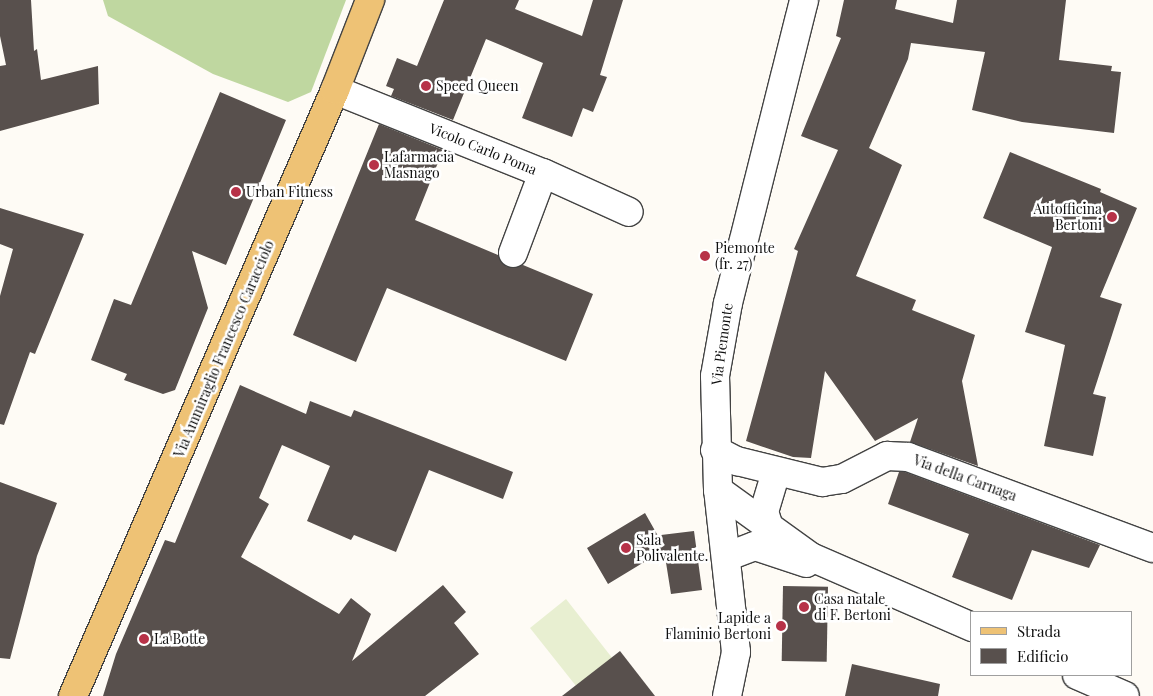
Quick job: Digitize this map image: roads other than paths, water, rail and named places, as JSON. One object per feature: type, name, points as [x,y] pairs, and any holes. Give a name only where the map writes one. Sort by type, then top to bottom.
[{"type":"main road","name":"Via Ammiraglio Francesco Caracciolo","points":[[73,696],[335,90],[370,0]]},
{"type":"street","name":"Via Piemonte","points":[[727,696],[736,652],[715,450],[715,376],[728,303],[804,0]]},
{"type":"street","name":"Vicolo Carlo Poma","points":[[335,90],[544,173],[629,212]]},
{"type":"street","points":[[512,253],[544,173]]},
{"type":"street","name":"Via della Carnaga","points":[[715,450],[737,461],[822,482],[842,479],[888,456],[908,457],[1153,548]]},
{"type":"street","name":"Via della Carnaga","points":[[718,488],[776,472]]},
{"type":"street","points":[[769,527],[764,512],[776,472]]},
{"type":"street","points":[[718,488],[811,557],[970,626]]},
{"type":"street","points":[[726,557],[754,546],[863,580]]},
{"type":"street","points":[[1079,676],[1125,696]]},
{"type":"place","name":"Speed Queen","points":[[426,86]]},
{"type":"place","name":"Lafarmacia Masnago","points":[[374,165]]},
{"type":"place","name":"Urban Fitness","points":[[236,192]]},
{"type":"place","name":"Autofficina Bertoni","points":[[1112,217]]},
{"type":"place","name":"Piemonte (fr. 27)","points":[[705,256]]},
{"type":"place","name":"Sala Polivalente.","points":[[626,548]]},
{"type":"place","name":"Casa natale di F. Bertoni","points":[[804,607]]},
{"type":"place","name":"Lapide a Flaminio Bertoni","points":[[781,626]]},
{"type":"place","name":"La Botte","points":[[144,639]]}]
